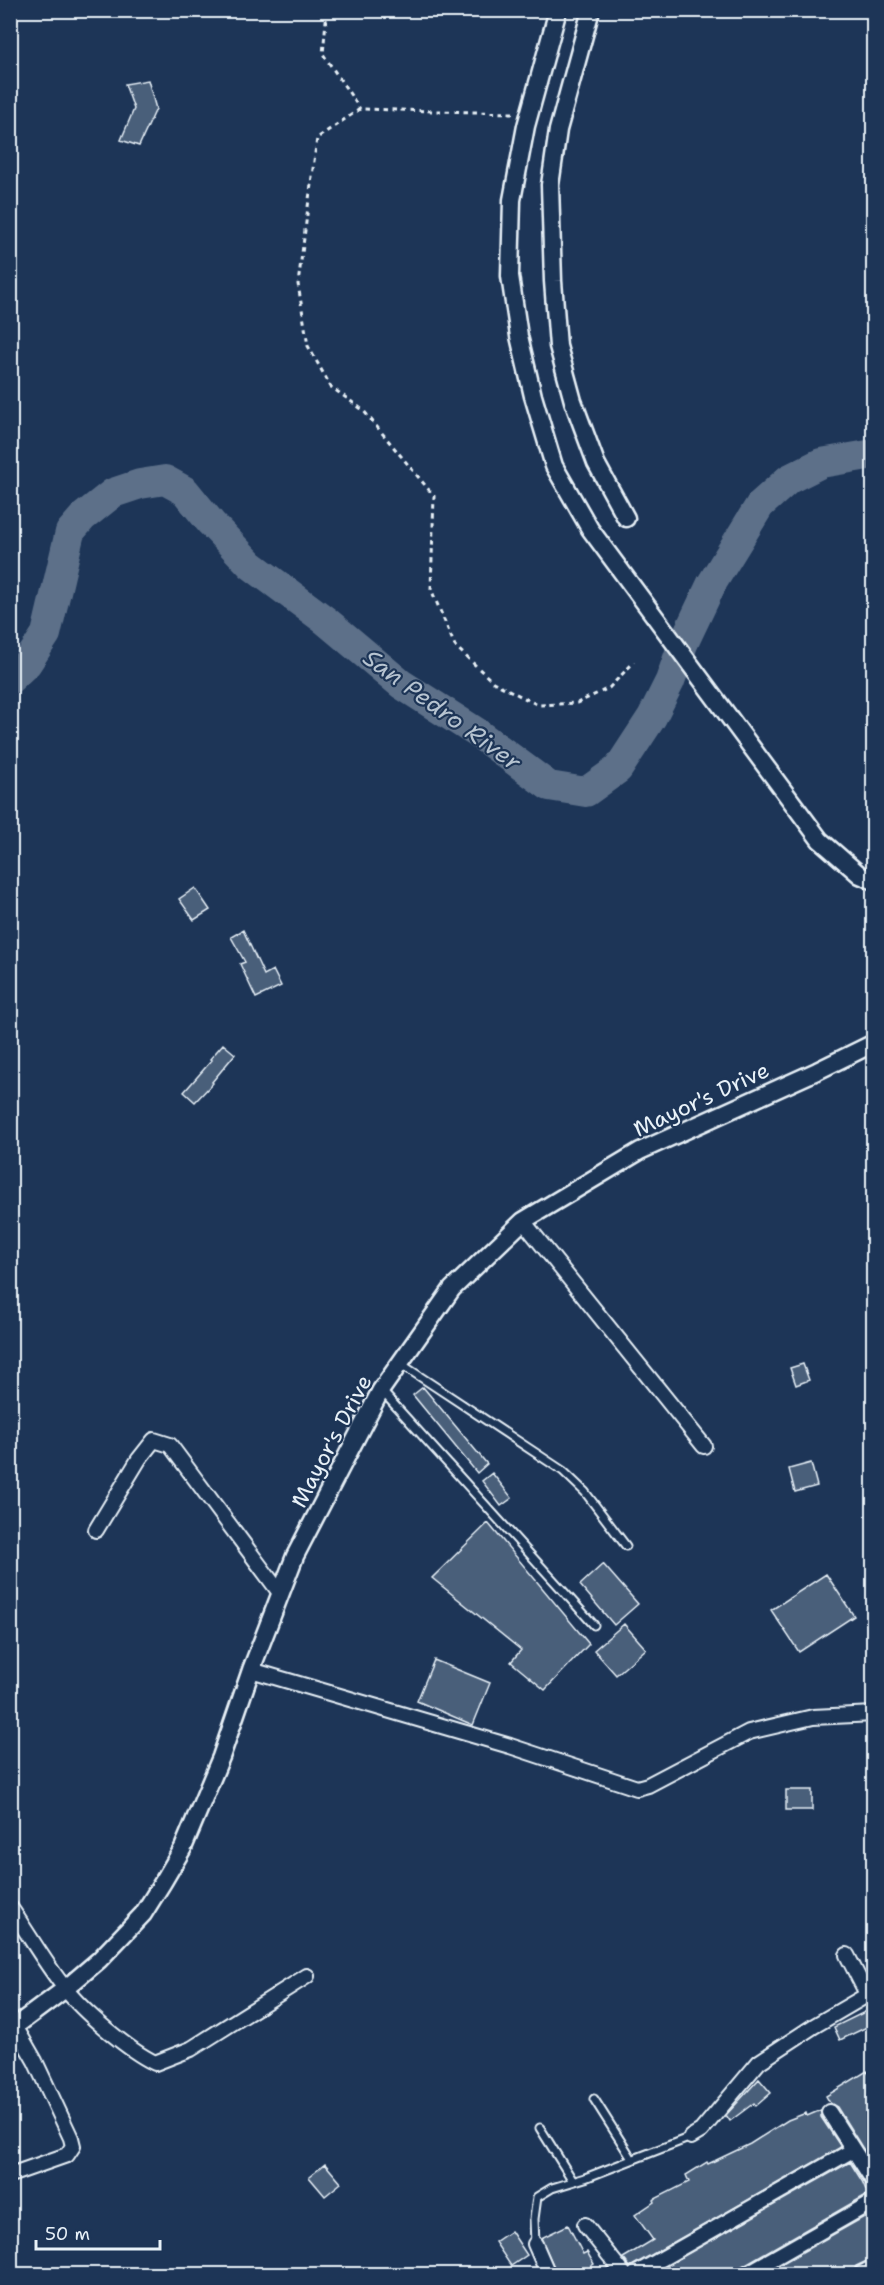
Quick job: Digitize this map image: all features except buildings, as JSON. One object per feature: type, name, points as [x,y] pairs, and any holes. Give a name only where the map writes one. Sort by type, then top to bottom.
[{"type":"street","points":[[558,10],[530,114],[512,200],[512,286],[519,336],[533,396],[554,466],[590,529],[820,840],[860,875],[873,881]]},
{"type":"street","points":[[591,10],[558,130],[550,185],[553,281],[558,346],[573,401],[596,463],[626,518]]},
{"type":"street","name":"Mayor's Drive","points":[[13,2028],[99,1960],[142,1914],[178,1857],[221,1757],[251,1670],[295,1556],[381,1390],[452,1289],[523,1221],[640,1151],[817,1071],[873,1042]]},
{"type":"street","points":[[523,1221],[705,1446]]},
{"type":"street","points":[[96,1530],[139,1459],[154,1440],[170,1445],[280,1593]]},
{"type":"street","points":[[251,1670],[510,1746],[637,1788],[648,1785],[748,1732],[813,1717],[873,1714]]},
{"type":"street","points":[[10,1907],[65,1989],[103,2026],[140,2056],[155,2063],[191,2049],[307,1976]]},
{"type":"street","points":[[691,2137],[701,2131],[759,2062],[870,1993],[847,1955]]},
{"type":"street","points":[[10,2175],[67,2155],[73,2146],[35,2061],[13,2028]]},
{"type":"street","points":[[829,2112],[873,2182]]},
{"type":"street","points":[[636,2274],[853,2150]]},
{"type":"street","points":[[746,2274],[873,2201]]},
{"type":"street","points":[[585,2225],[624,2274]]},
{"type":"street","points":[[535,2244],[548,2274]]},
{"type":"street","points":[[861,2274],[873,2267]]},
{"type":"lane","points":[[401,1364],[563,1471],[585,1492],[626,1546]]},
{"type":"lane","points":[[381,1390],[594,1625]]},
{"type":"lane","points":[[594,2099],[632,2159]]},
{"type":"lane","points":[[540,2128],[573,2181]]},
{"type":"lane","points":[[535,2244],[534,2219],[537,2197],[552,2188],[691,2137]]},
{"type":"path","points":[[327,10],[323,54],[360,109]]},
{"type":"path","points":[[530,114],[360,109],[317,138],[298,284],[308,346],[331,387],[363,410],[434,496],[431,589],[455,646],[493,682],[538,705],[577,703],[609,688],[634,662]]},
{"type":"waterway","name":"San Pedro River","points":[[10,679],[27,663],[46,634],[70,532],[83,517],[113,493],[140,484],[165,480],[185,491],[211,523],[251,565],[326,621],[401,684],[476,732],[549,786],[586,792],[618,769],[652,717],[712,583],[760,505],[789,479],[821,463],[874,454]]}]
